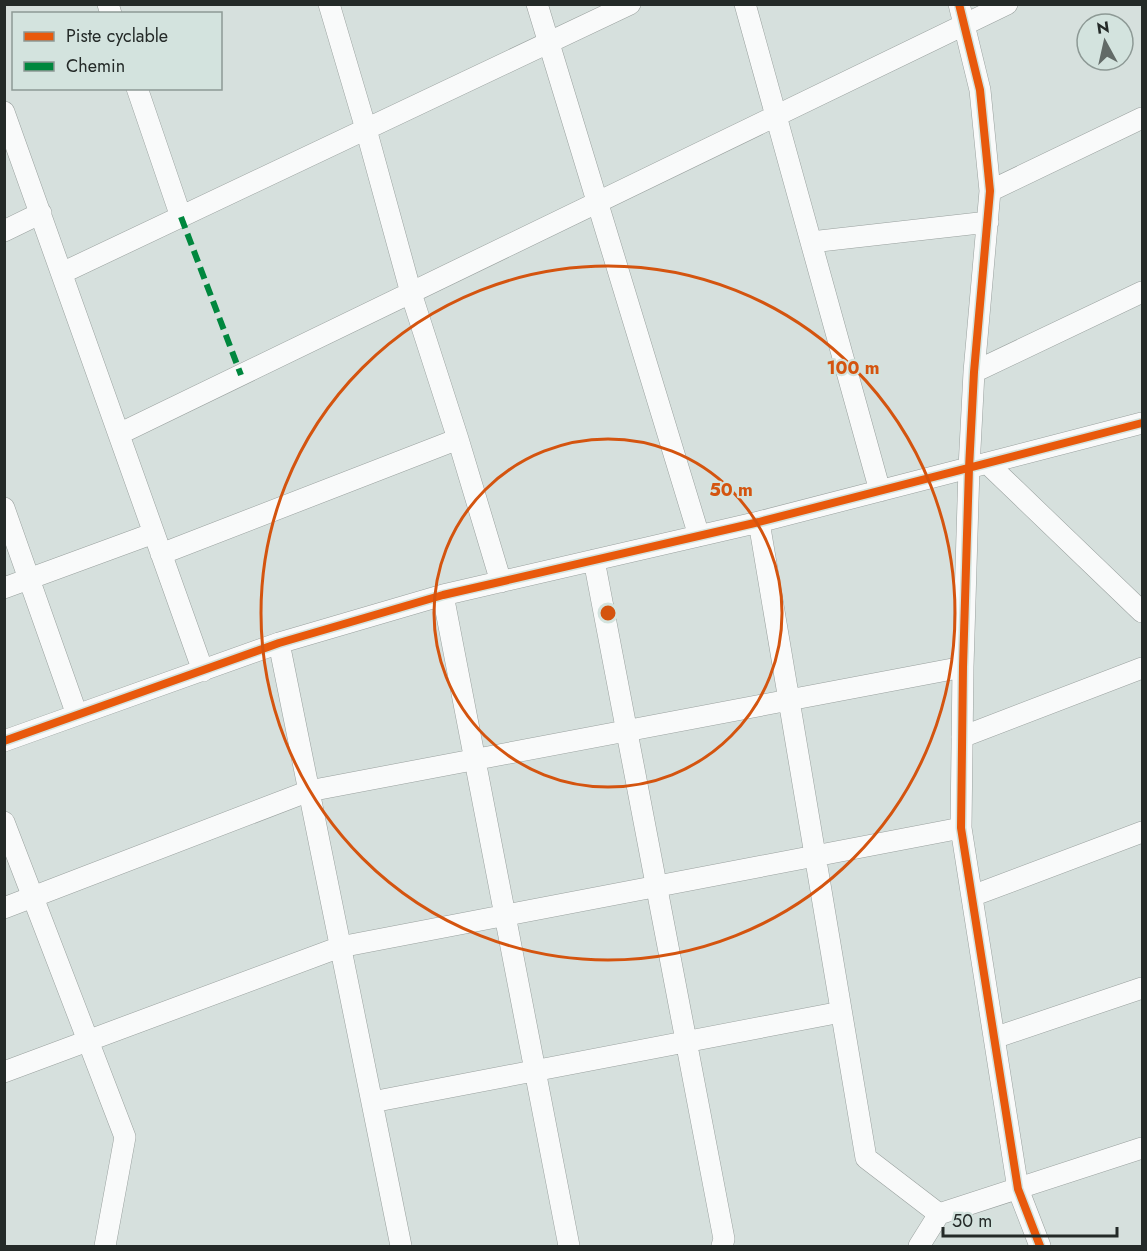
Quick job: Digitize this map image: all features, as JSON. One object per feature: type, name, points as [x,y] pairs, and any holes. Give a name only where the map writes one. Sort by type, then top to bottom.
[{"type":"street","points":[[329,4],[411,293],[501,582]]},
{"type":"street","points":[[537,4],[699,536]]},
{"type":"street","points":[[62,273],[630,4]]},
{"type":"street","points":[[745,4],[880,491]]},
{"type":"street","points":[[119,434],[776,117],[962,15],[1007,4]]},
{"type":"street","points":[[962,15],[980,90],[990,191],[974,372],[978,465],[963,667],[961,828],[1018,1189],[1041,1246]]},
{"type":"street","points":[[138,90],[181,217]]},
{"type":"street","points":[[4,112],[202,670]]},
{"type":"street","points":[[990,191],[1143,118]]},
{"type":"street","points":[[4,231],[40,213]]},
{"type":"street","points":[[811,242],[988,222]]},
{"type":"street","points":[[974,372],[1143,292]]},
{"type":"street","points":[[4,741],[279,644],[443,595],[759,522],[1143,423]]},
{"type":"street","points":[[161,554],[458,439]]},
{"type":"street","points":[[978,465],[1139,604]]},
{"type":"street","points":[[4,508],[77,715]]},
{"type":"street","points":[[759,522],[866,1158],[939,1214]]},
{"type":"street","points":[[4,588],[154,533]]},
{"type":"street","points":[[594,560],[724,1239],[722,1246]]},
{"type":"street","points":[[443,595],[569,1246]]},
{"type":"street","points":[[279,644],[401,1246]]},
{"type":"street","points":[[4,908],[309,791],[963,667]]},
{"type":"street","points":[[962,737],[1143,668]]},
{"type":"street","points":[[4,822],[125,1137],[105,1246]]},
{"type":"street","points":[[4,1072],[340,946],[961,828]]},
{"type":"street","points":[[972,896],[1143,832]]},
{"type":"street","points":[[994,1038],[1143,988]]},
{"type":"street","points":[[372,1102],[841,1012]]},
{"type":"street","points":[[919,1246],[939,1214],[1143,1148]]},
{"type":"marked path","points":[[181,217],[241,375]]},
{"type":"cycle path","points":[[959,4],[980,90],[990,191],[974,372],[969,468],[961,828],[1018,1189],[1040,1246]]},
{"type":"cycle path","points":[[4,741],[279,643],[443,595],[759,522],[1142,423]]}]
